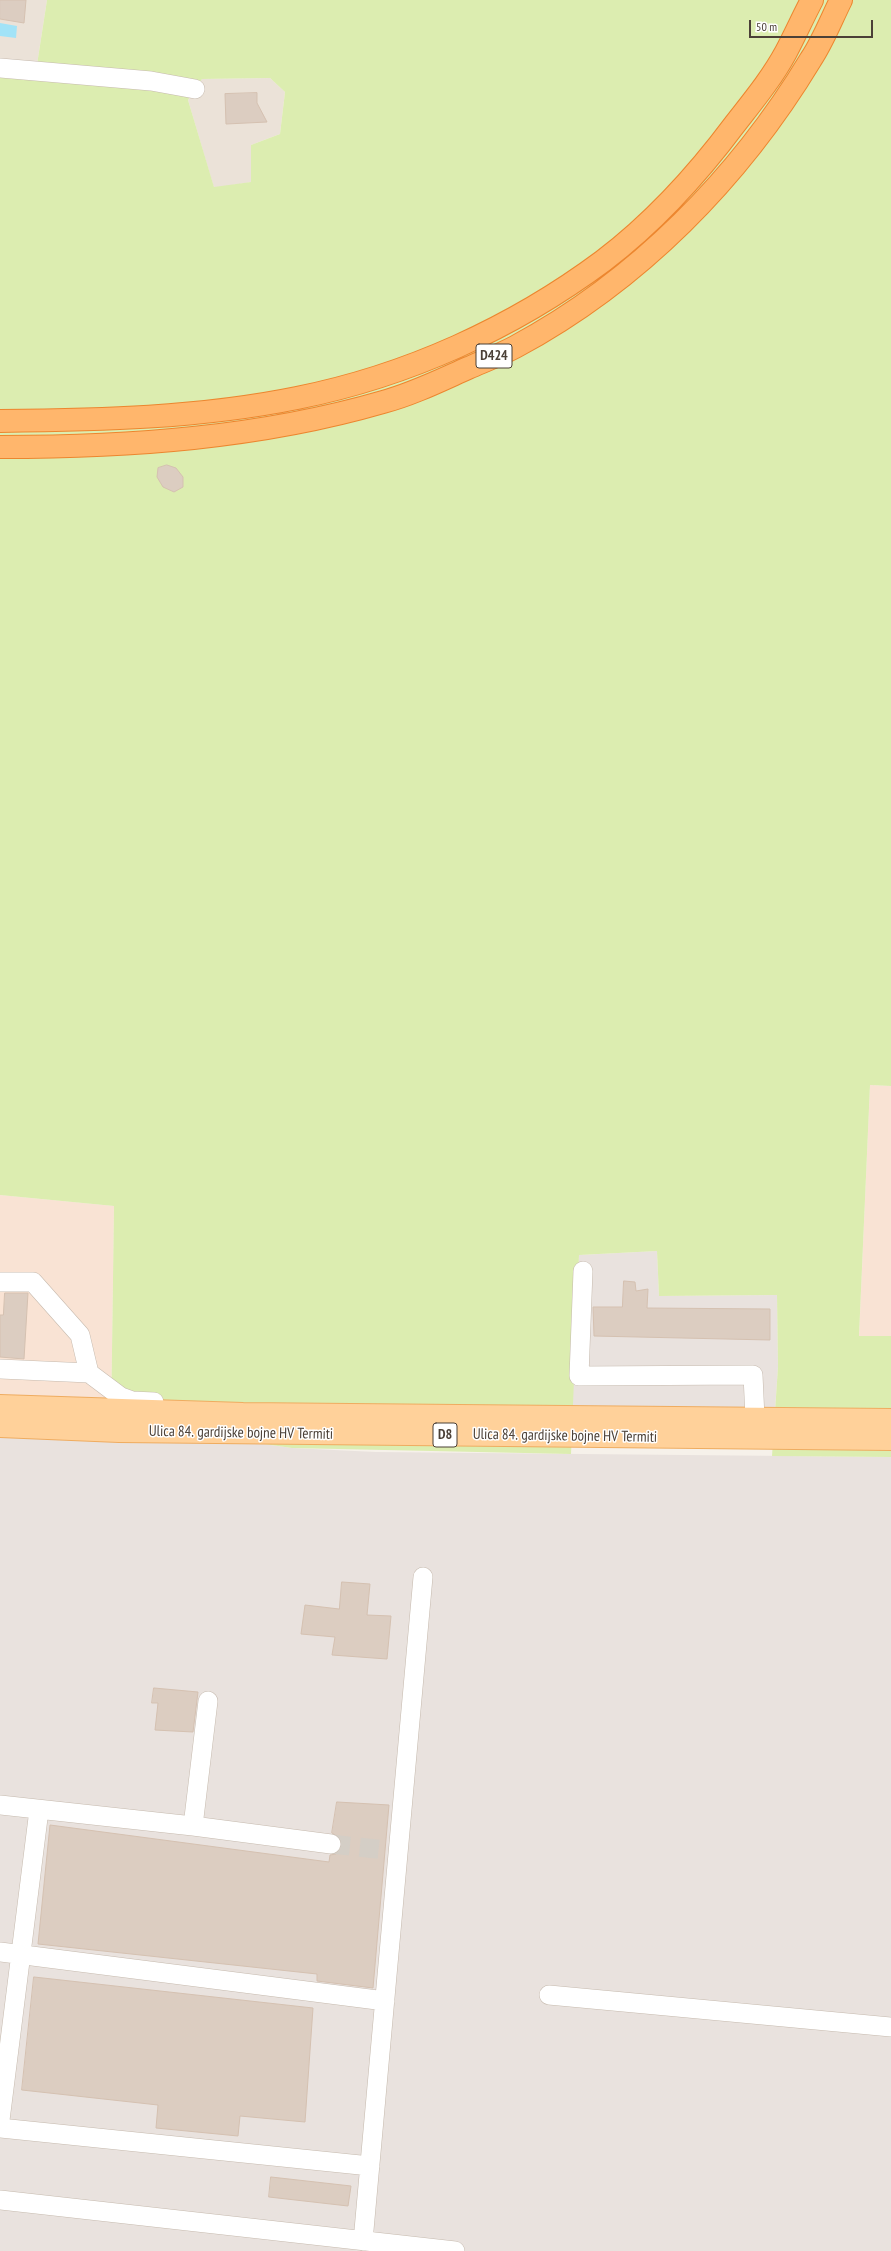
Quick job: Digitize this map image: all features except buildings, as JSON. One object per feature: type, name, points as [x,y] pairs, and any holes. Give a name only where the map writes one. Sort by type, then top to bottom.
[{"type":"highway","name":"D424","points":[[0,421],[138,419],[237,408],[298,398],[380,376],[430,358],[489,331],[561,289],[603,260],[644,226],[678,192],[714,152],[760,92],[785,54],[812,0]]},
{"type":"highway","name":"D424","points":[[0,447],[136,443],[223,435],[312,420],[385,402],[431,385],[514,347],[563,318],[603,290],[692,215],[733,168],[778,108],[812,58],[841,0]]},
{"type":"main road","name":"Ulica 84. gardijske bojne HV Termiti","points":[[0,1406],[278,1414],[891,1420]]},
{"type":"main road","name":"Ulica 84. gardijske bojne HV Termiti","points":[[0,1426],[119,1432],[891,1439]]},
{"type":"street","points":[[0,68],[151,81],[195,89]]},
{"type":"street","points":[[583,1271],[579,1376],[753,1375],[756,1418]]},
{"type":"street","points":[[0,1282],[33,1282],[80,1334],[89,1373]]},
{"type":"street","points":[[0,1369],[89,1373],[121,1397],[132,1400],[241,1406],[278,1414]]},
{"type":"street","points":[[363,2240],[385,2001],[392,1851],[423,1577]]},
{"type":"street","points":[[193,1826],[208,1700]]},
{"type":"street","points":[[0,1805],[193,1826],[331,1844]]},
{"type":"street","points":[[0,2120],[39,1810]]},
{"type":"street","points":[[0,1952],[385,2001]]},
{"type":"street","points":[[549,1995],[891,2027]]},
{"type":"street","points":[[0,2128],[370,2166]]},
{"type":"street","points":[[0,2200],[455,2251]]},
{"type":"shaded area","points":[[0,0],[47,0],[36,71],[0,68]]},
{"type":"shaded area","points":[[270,78],[285,92],[280,134],[251,145],[252,182],[214,188],[188,100],[202,79]]},
{"type":"shaded area","points":[[870,1085],[891,1086],[891,1336],[859,1337]]},
{"type":"shaded area","points":[[0,1195],[114,1206],[111,1422],[0,1411]]},
{"type":"shaded area","points":[[657,1251],[659,1296],[777,1295],[778,1367],[775,1410],[572,1408],[579,1255]]},
{"type":"shaded area","points":[[111,1422],[292,1448],[376,1452],[891,1457],[891,2251],[0,2251],[0,1423]]},
{"type":"green space","points":[[47,0],[891,0],[891,1086],[870,1085],[859,1336],[891,1336],[891,1457],[772,1456],[778,1367],[777,1295],[659,1296],[657,1251],[579,1255],[571,1454],[292,1448],[111,1422],[114,1206],[0,1195],[0,68],[36,71]],"holes":[[[270,78],[285,92],[280,134],[251,145],[251,182],[214,187],[188,100],[202,79]]]},
{"type":"water","points":[[0,23],[17,26],[16,38],[0,36]]},
{"type":"tunnel","points":[[331,1844],[385,1850]]}]
